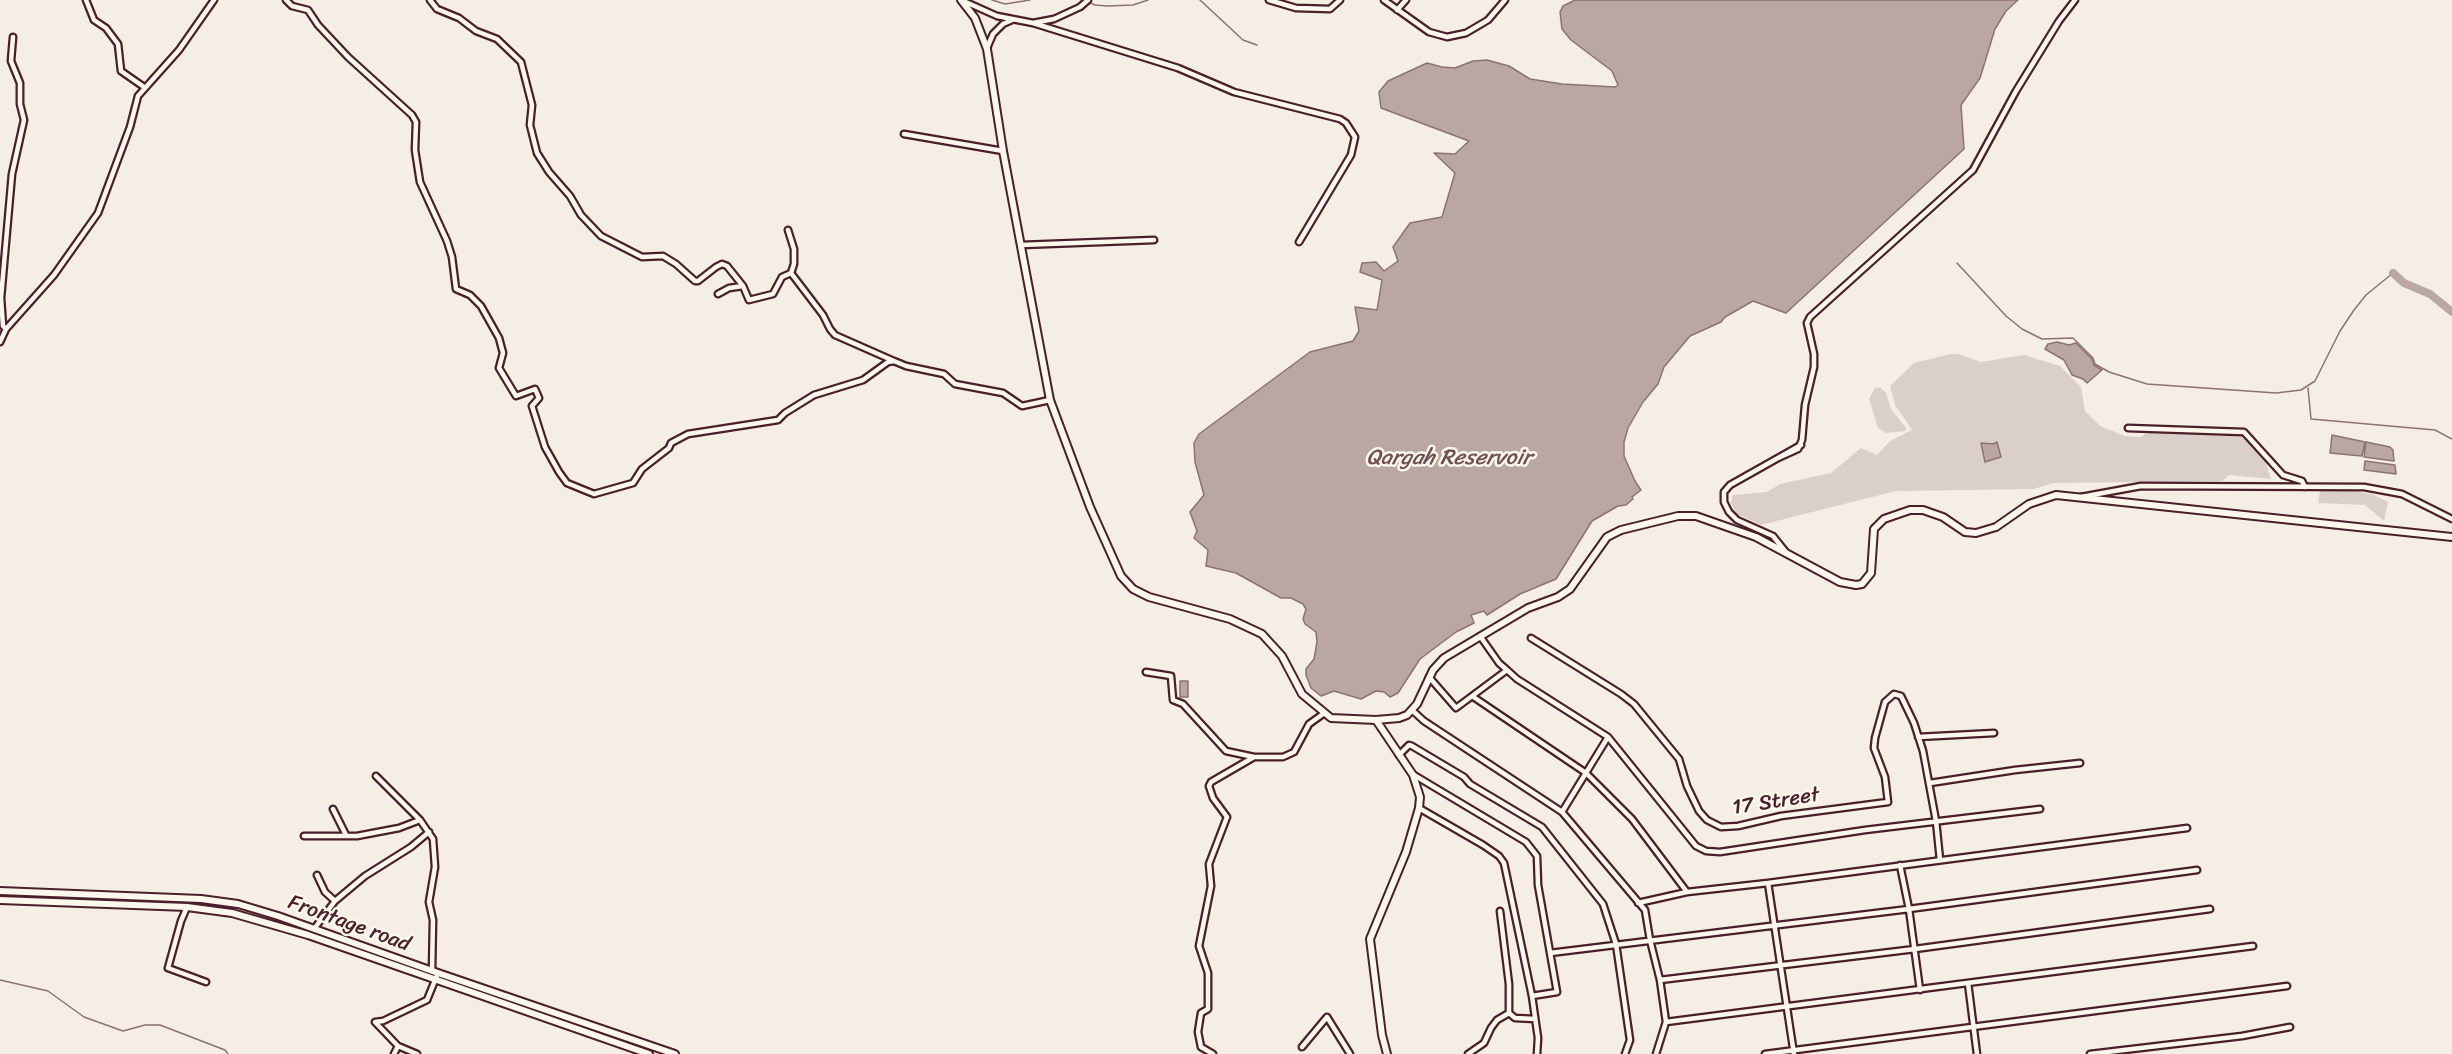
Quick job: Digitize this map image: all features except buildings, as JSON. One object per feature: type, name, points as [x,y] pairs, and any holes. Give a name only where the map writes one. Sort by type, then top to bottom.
[{"type":"main road","points":[[961,0],[975,18],[987,49],[1003,151],[1050,400],[1090,507],[1117,568],[1126,583],[1149,597],[1230,619],[1262,634],[1282,656],[1302,694],[1323,714],[1339,720],[1399,718],[1413,711],[1429,677],[1444,658],[1535,604],[1551,600],[1570,589],[1579,579],[1601,543],[1614,532],[1678,516],[1696,516],[1756,537],[1840,582],[1856,585],[1862,584],[1871,573],[1874,529],[1877,523],[1890,516],[1910,510],[1933,512],[1965,532],[1976,533],[1996,527],[2018,511],[2056,495],[2452,537]]},
{"type":"main road","points":[[1376,720],[1413,775],[1420,797],[1406,852],[1370,939],[1380,1025],[1387,1054]]},
{"type":"main road","name":"Frontage road","points":[[0,891],[201,899],[238,904],[314,929],[435,975],[675,1054]]},
{"type":"main road","points":[[201,899],[201,908]]},
{"type":"main road","points":[[0,900],[201,908],[267,921],[435,975],[650,1054]]},
{"type":"street","points":[[86,0],[94,20],[106,27],[118,44],[121,71],[144,87]]},
{"type":"street","points":[[0,342],[6,330],[54,275],[98,213],[130,127],[138,96],[179,50],[214,0]]},
{"type":"street","points":[[286,0],[292,6],[308,10],[318,25],[348,57],[412,114],[416,122],[416,150],[420,182],[447,241],[452,257],[456,290],[470,295],[481,306],[499,338],[503,354],[500,368],[516,396],[535,389],[539,398],[532,406],[545,447],[567,483],[594,494],[633,483],[642,469],[669,448],[671,443],[688,434],[778,420],[814,394],[863,380],[888,362],[894,361]]},
{"type":"street","points":[[430,0],[437,9],[459,18],[476,31],[497,39],[521,62],[532,105],[530,125],[537,153],[549,172],[570,196],[581,215],[601,236],[642,257],[663,256],[695,281],[722,264],[727,266],[743,286],[749,300],[773,294],[782,277],[791,273],[794,264],[794,249],[788,230]]},
{"type":"street","points":[[961,0],[996,16],[1021,19],[1179,68],[1234,92],[1340,119],[1346,123],[1355,137],[1351,155],[1299,242]]},
{"type":"street","points":[[1033,23],[1054,19],[1080,7],[1088,0]]},
{"type":"street","points":[[1269,0],[1296,8],[1330,9],[1340,0]]},
{"type":"street","points":[[1384,0],[1429,32],[1447,37],[1466,33],[1488,20],[1505,0]]},
{"type":"street","points":[[1397,10],[1406,0]]},
{"type":"street","points":[[1786,553],[1773,536],[1737,520],[1729,512],[1724,502],[1724,492],[1730,485],[1776,459],[1790,454],[1801,445],[1805,405],[1814,367],[1814,354],[1807,323],[1810,317],[1973,171],[2016,92],[2059,21],[2075,0]]},
{"type":"street","points":[[987,49],[993,34],[1003,24],[1021,19]]},
{"type":"street","points":[[6,330],[1,314],[1,298],[12,174],[24,120],[20,104],[20,83],[11,62],[13,37]]},
{"type":"street","points":[[904,134],[1003,151]]},
{"type":"street","points":[[1021,245],[1155,240]]},
{"type":"street","points":[[791,273],[835,335],[906,366],[944,375],[955,384],[1003,393],[1022,406],[1050,400]]},
{"type":"street","points":[[718,294],[729,288],[743,286]]},
{"type":"street","points":[[2128,428],[2244,432],[2283,475],[2302,481],[2305,487]]},
{"type":"street","points":[[2081,497],[2141,486],[2364,487],[2402,494],[2452,519]]},
{"type":"street","points":[[1480,636],[1499,663],[1517,679],[1608,737],[1696,846],[1706,851],[1720,852],[1936,821],[2040,809]]},
{"type":"street","name":"17 Street","points":[[1531,638],[1634,704],[1679,759],[1687,786],[1699,811],[1707,820],[1721,827],[1738,826],[1780,816],[1887,802],[1886,777],[1874,748],[1885,702],[1894,694],[1901,696],[1918,737]]},
{"type":"street","points":[[1429,677],[1456,708],[1507,670]]},
{"type":"street","points":[[1146,672],[1171,676],[1173,700],[1183,704],[1226,751],[1254,757],[1283,758],[1294,752],[1309,724],[1323,714]]},
{"type":"street","points":[[1472,696],[1586,773],[1632,819],[1687,892]]},
{"type":"street","points":[[1413,711],[1424,721],[1562,812],[1646,910],[1666,1022],[1656,1054]]},
{"type":"street","points":[[1940,860],[1936,821],[1918,737],[1994,733]]},
{"type":"street","points":[[1562,812],[1608,737]]},
{"type":"street","points":[[1399,755],[1409,745],[1412,746],[1542,827],[1604,904],[1616,944],[1630,1040],[1625,1054]]},
{"type":"street","points":[[1213,1054],[1201,1047],[1198,1032],[1201,1013],[1208,1009],[1208,973],[1199,946],[1210,886],[1209,864],[1227,818],[1213,798],[1209,786],[1211,782],[1254,757]]},
{"type":"street","points":[[1929,783],[2080,763]]},
{"type":"street","points":[[1413,775],[1526,842],[1537,856],[1538,885],[1557,992],[1532,996]]},
{"type":"street","points":[[376,776],[420,820],[433,839],[435,851],[435,867],[429,902],[433,920],[435,975],[427,1000],[383,1021],[375,1022],[398,1046],[417,1054]]},
{"type":"street","points":[[1419,808],[1499,856],[1504,863],[1532,996],[1537,1054]]},
{"type":"street","points":[[333,809],[346,835]]},
{"type":"street","points":[[304,836],[366,835],[399,828],[420,820]]},
{"type":"street","points":[[1638,903],[1687,892],[1768,884],[2187,828]]},
{"type":"street","points":[[314,929],[335,901],[365,876],[411,847],[429,832]]},
{"type":"street","points":[[1900,866],[1909,909],[1920,990]]},
{"type":"street","points":[[1550,953],[1909,909],[2197,870]]},
{"type":"street","points":[[317,875],[325,892],[335,901]]},
{"type":"street","points":[[1768,884],[1793,1052]]},
{"type":"street","points":[[187,907],[168,968],[206,982]]},
{"type":"street","points":[[1660,980],[1915,949],[2210,909]]},
{"type":"street","points":[[1500,911],[1509,984],[1509,1012],[1515,1018],[1535,1019]]},
{"type":"street","points":[[1666,1022],[2253,946]]},
{"type":"street","points":[[1968,984],[1977,1054]]},
{"type":"street","points":[[1765,1054],[2287,986]]},
{"type":"street","points":[[1468,1054],[1484,1043],[1497,1020],[1509,1012]]},
{"type":"street","points":[[1302,1047],[1327,1017],[1350,1054]]},
{"type":"street","points":[[2090,1054],[2290,1028]]},
{"type":"street","points":[[394,1054],[398,1046]]},
{"type":"shaded area","points":[[1959,354],[1981,362],[2024,355],[2060,366],[2081,387],[2085,411],[2100,426],[2125,436],[2141,437],[2146,433],[2239,433],[2266,463],[2271,479],[2229,475],[2222,481],[2053,483],[2034,489],[1896,491],[1761,525],[1737,514],[1731,503],[1733,495],[1767,492],[1780,484],[1831,473],[1861,448],[1877,455],[1890,441],[1912,430],[1895,405],[1890,386],[1914,363]]},
{"type":"shaded area","points":[[1880,387],[1886,393],[1891,409],[1906,428],[1905,431],[1886,433],[1878,428],[1869,399],[1875,388]]},
{"type":"shaded area","points":[[2347,490],[2372,494],[2388,502],[2384,521],[2365,505],[2318,503],[2320,491]]},
{"type":"water","name":"Qargah Reservoir","points":[[1575,0],[2018,0],[2006,11],[1995,29],[1980,78],[1961,105],[1964,149],[1786,313],[1753,301],[1725,317],[1721,322],[1690,336],[1664,367],[1658,384],[1643,402],[1628,428],[1624,442],[1624,456],[1641,490],[1626,505],[1618,506],[1592,521],[1556,579],[1520,594],[1487,615],[1484,611],[1471,615],[1474,623],[1456,632],[1420,659],[1398,693],[1390,697],[1384,692],[1376,691],[1361,699],[1334,691],[1321,696],[1311,688],[1306,675],[1306,669],[1314,659],[1317,642],[1316,632],[1305,624],[1303,619],[1306,609],[1303,604],[1291,598],[1281,598],[1236,573],[1206,566],[1208,550],[1194,538],[1197,531],[1190,512],[1204,495],[1195,462],[1194,443],[1199,434],[1310,352],[1353,341],[1359,331],[1355,307],[1377,310],[1382,280],[1360,272],[1362,263],[1376,262],[1384,271],[1398,261],[1393,247],[1410,223],[1442,217],[1455,173],[1434,153],[1455,154],[1469,141],[1381,108],[1379,92],[1388,81],[1427,63],[1455,68],[1473,61],[1487,60],[1509,66],[1530,79],[1562,84],[1615,87],[1618,85],[1612,71],[1571,40],[1562,29],[1560,12],[1563,6]]},
{"type":"water","points":[[2057,342],[2069,345],[2076,343],[2092,359],[2094,365],[2102,370],[2087,383],[2072,375],[2064,360],[2045,349],[2048,344]]},
{"type":"water","points":[[2332,435],[2365,442],[2362,456],[2330,453]]},
{"type":"water","points":[[1997,442],[2001,457],[1985,462],[1981,443]]},
{"type":"water","points":[[2366,442],[2390,447],[2393,450],[2394,461],[2364,457]]},
{"type":"water","points":[[2365,461],[2395,465],[2396,474],[2364,470]]},
{"type":"water","points":[[1180,681],[1188,681],[1188,697],[1180,697]]},
{"type":"waterway","points":[[992,0],[1005,4],[1030,0]]},
{"type":"waterway","points":[[1088,2],[1107,6],[1133,5],[1148,0]]},
{"type":"waterway","points":[[1200,0],[1243,40],[1257,45]]},
{"type":"waterway","points":[[1957,263],[2006,316],[2022,329],[2042,339],[2073,338],[2093,358],[2095,364],[2109,372],[2147,384],[2276,393],[2301,390],[2315,381],[2340,331],[2354,310],[2366,295],[2393,273]]},
{"type":"waterway","points":[[2393,273],[2404,283],[2430,294],[2452,312]]},
{"type":"waterway","points":[[2308,388],[2311,419],[2435,430],[2452,439]]},
{"type":"waterway","points":[[0,980],[48,991],[84,1017],[123,1031],[145,1025],[160,1025],[225,1050],[228,1054]]}]
